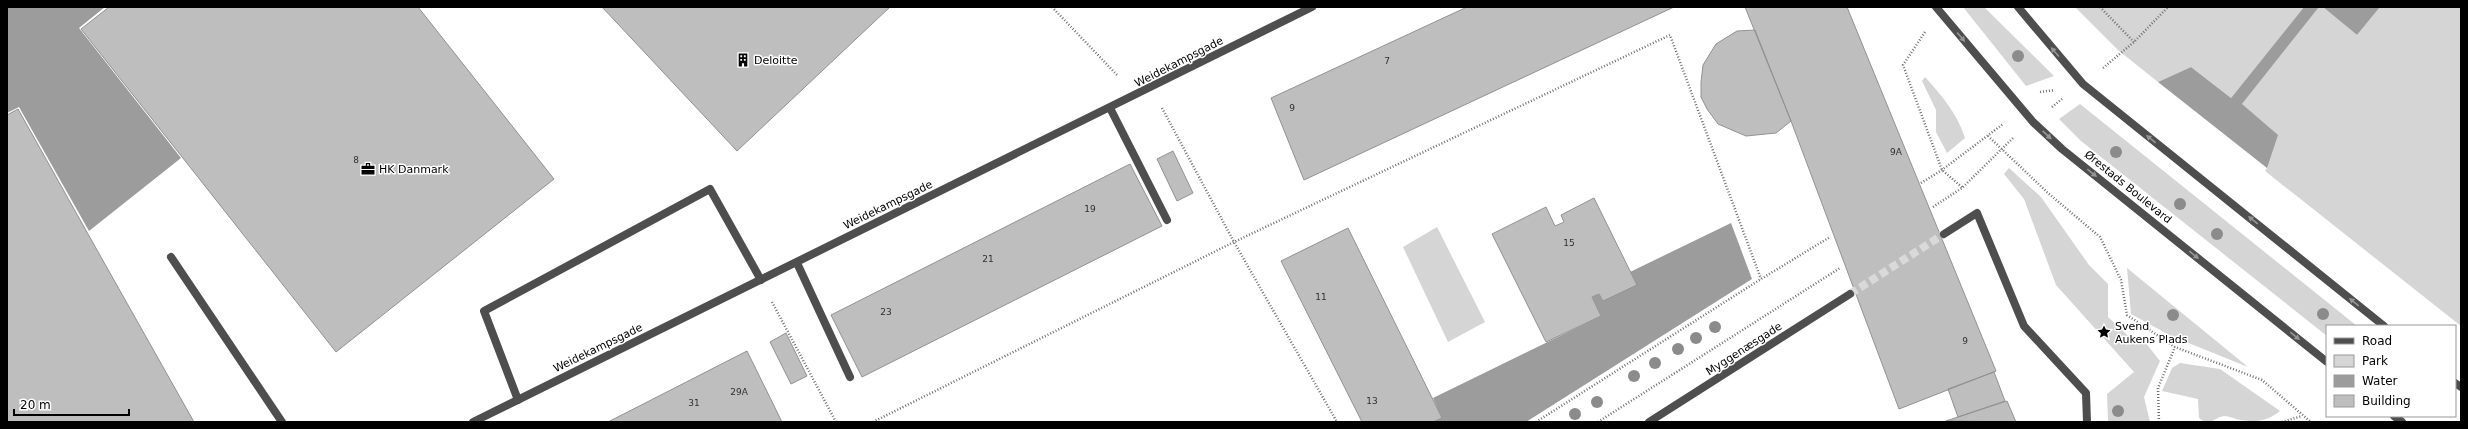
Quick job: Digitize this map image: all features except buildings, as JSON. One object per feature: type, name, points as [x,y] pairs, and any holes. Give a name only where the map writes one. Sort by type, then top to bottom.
[{"type":"street","name":"Weidekampsgade","points":[[473,422],[1137,95],[1312,7]]},
{"type":"street","points":[[2018,7],[2083,84],[2383,325]]},
{"type":"street","name":"Ørestads Boulevard","points":[[1938,10],[2033,122],[2080,163],[2326,361]]},
{"type":"street","points":[[1110,108],[1167,220]]},
{"type":"street","points":[[518,400],[484,311],[710,189],[761,280]]},
{"type":"street","points":[[1944,234],[1977,212],[2024,326],[2086,393],[2087,422]]},
{"type":"street","points":[[171,257],[282,422]]},
{"type":"street","points":[[797,263],[850,377]]},
{"type":"street","name":"Myggenæsgade","points":[[1649,422],[1850,294]]},
{"type":"path","points":[[1052,7],[1137,95]]},
{"type":"path","points":[[2100,7],[2134,42]]},
{"type":"path","points":[[1933,207],[1962,188],[2000,149],[2134,42],[2168,7]]},
{"type":"path","points":[[1938,10],[1903,65],[1942,170],[1962,188]]},
{"type":"path","points":[[873,422],[1234,242],[1670,35],[1761,279]]},
{"type":"path","points":[[1151,88],[1234,242],[1337,422]]},
{"type":"path","points":[[1988,136],[2000,149],[2100,237],[2120,280],[2128,315],[2175,347],[2262,380],[2311,422]]},
{"type":"path","points":[[1922,183],[1942,170]]},
{"type":"path","points":[[1536,422],[1761,279],[1830,237]]},
{"type":"path","points":[[1598,422],[1840,268]]},
{"type":"path","points":[[761,280],[836,422]]},
{"type":"path","points":[[2159,422],[2158,388],[2175,347]]},
{"type":"path","points":[[2282,422],[2302,415]]},
{"type":"green space","points":[[1963,7],[1984,7],[2054,76],[2026,86]]},
{"type":"green space","points":[[2075,7],[2304,7],[2231,98],[2191,67],[2158,82],[2118,50]]},
{"type":"green space","points":[[2319,7],[2323,7],[2357,35],[2380,7],[2461,7],[2461,326],[2265,171],[2267,168],[2242,104]]},
{"type":"green space","points":[[1925,77],[1943,98],[1953,113],[1965,138],[1947,153],[1936,132],[1936,110],[1922,81]]},
{"type":"green space","points":[[2080,104],[2356,325],[2326,325],[2326,335],[2081,141],[2059,119]]},
{"type":"green space","points":[[2009,168],[2041,197],[2089,265],[2108,284],[2108,317],[2136,343],[2145,342],[2160,361],[2144,397],[2150,422],[2110,422],[2108,420],[2107,394],[2134,372],[2056,285],[2024,199],[2004,174]]},
{"type":"green space","points":[[1437,227],[1485,322],[1448,342],[1403,247]]},
{"type":"green space","points":[[2127,268],[2248,367],[2171,336],[2131,314]]},
{"type":"green space","points":[[2180,363],[2220,369],[2280,411],[2275,415],[2260,421],[2242,420],[2224,416],[2209,422],[2203,421],[2199,418],[2198,399],[2162,391],[2172,368]]},
{"type":"water","points":[[7,7],[105,7],[79,28],[181,158],[89,231],[19,107],[7,113]]},
{"type":"water","points":[[2304,7],[2319,7],[2242,104],[2278,135],[2267,168],[2158,82],[2191,67],[2231,98]]},
{"type":"water","points":[[2323,7],[2380,7],[2357,35]]},
{"type":"water","points":[[1731,223],[1752,279],[1526,422],[1433,422],[1441,417],[1433,398],[1601,316],[1592,297],[1599,294],[1603,301],[1636,285],[1630,272]]},
{"type":"tunnel","points":[[1850,294],[1944,234]]},
{"type":"place","name":"Deloitte","points":[[743,60]]},
{"type":"place","name":"HK Danmark","points":[[368,169]]},
{"type":"place","name":"Svend Aukens Plads","points":[[2104,332]]}]
